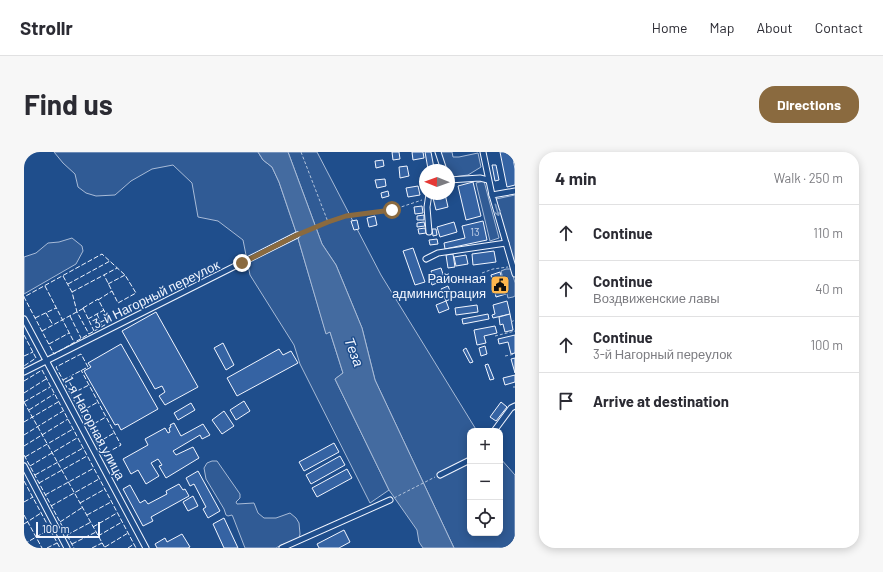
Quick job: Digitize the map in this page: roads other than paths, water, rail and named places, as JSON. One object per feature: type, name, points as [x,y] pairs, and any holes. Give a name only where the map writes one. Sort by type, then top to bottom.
[{"type":"street","points":[[438,152],[442,164]]},
{"type":"street","points":[[482,152],[492,195],[515,274]]},
{"type":"street","points":[[455,180],[480,178],[488,180]]},
{"type":"street","points":[[492,195],[515,191]]},
{"type":"street","points":[[428,200],[427,207],[429,232]]},
{"type":"street","name":"3-й Нагорный переулок","points":[[24,372],[297,235]]},
{"type":"street","points":[[426,259],[438,253],[506,243]]},
{"type":"street","name":"1-я Нагорная улица","points":[[24,319],[146,548]]},
{"type":"street","points":[[496,428],[511,408],[515,406]]},
{"type":"street","points":[[440,475],[467,462]]},
{"type":"street","points":[[24,466],[67,548]]},
{"type":"street","points":[[282,548],[390,500]]},
{"type":"water","name":"Теза","points":[[258,152],[288,152],[322,244],[336,265],[362,328],[375,380],[454,548],[423,548],[419,542],[417,530],[389,490],[335,379],[343,373],[330,332],[326,334],[297,235],[279,182],[272,167],[263,160]]},
{"type":"place","name":"Районная администрация","points":[[500,285]]}]
